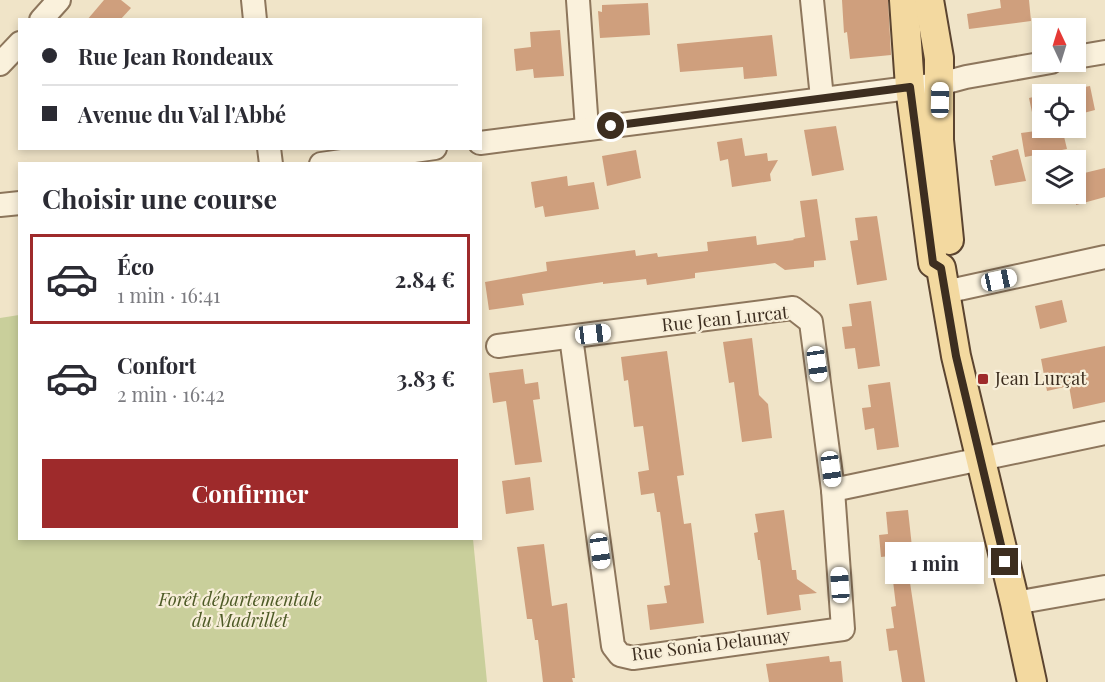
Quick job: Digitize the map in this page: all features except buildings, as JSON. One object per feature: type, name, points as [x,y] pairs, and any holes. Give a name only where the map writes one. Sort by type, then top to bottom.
[{"type":"main road","points":[[904,0],[910,87],[933,263],[943,280],[956,356],[979,460],[1015,603],[1032,682]]},
{"type":"main road","points":[[929,0],[936,36],[940,84],[939,140],[950,262],[943,280]]},
{"type":"street","points":[[43,18],[59,0]]},
{"type":"street","points":[[253,0],[255,18]]},
{"type":"street","points":[[578,0],[587,129]]},
{"type":"street","points":[[812,0],[822,98]]},
{"type":"street","points":[[0,63],[18,45]]},
{"type":"street","points":[[1086,55],[1105,52]]},
{"type":"street","points":[[482,143],[940,84],[1032,66]]},
{"type":"street","points":[[335,162],[421,150]]},
{"type":"street","points":[[0,205],[18,203]]},
{"type":"street","points":[[943,280],[1105,257]]},
{"type":"street","name":"Rue Jean Lurcat","points":[[498,346],[793,308],[811,322],[833,490]]},
{"type":"street","name":"Rue Sonia Delaunay","points":[[571,337],[613,646],[620,655],[633,658],[843,628],[833,490]]},
{"type":"street","points":[[833,490],[1105,433]]},
{"type":"street","points":[[1015,603],[1105,587]]},
{"type":"green space","name":"Forêt départementale du Madrillet","points":[[18,315],[18,540],[473,540],[487,682],[0,682],[0,318]]},
{"type":"place","name":"Jean Lurçat","points":[[983,379]]},
{"type":"route","points":[[611,126],[910,87],[933,263],[941,268],[956,356],[1005,562]]}]
